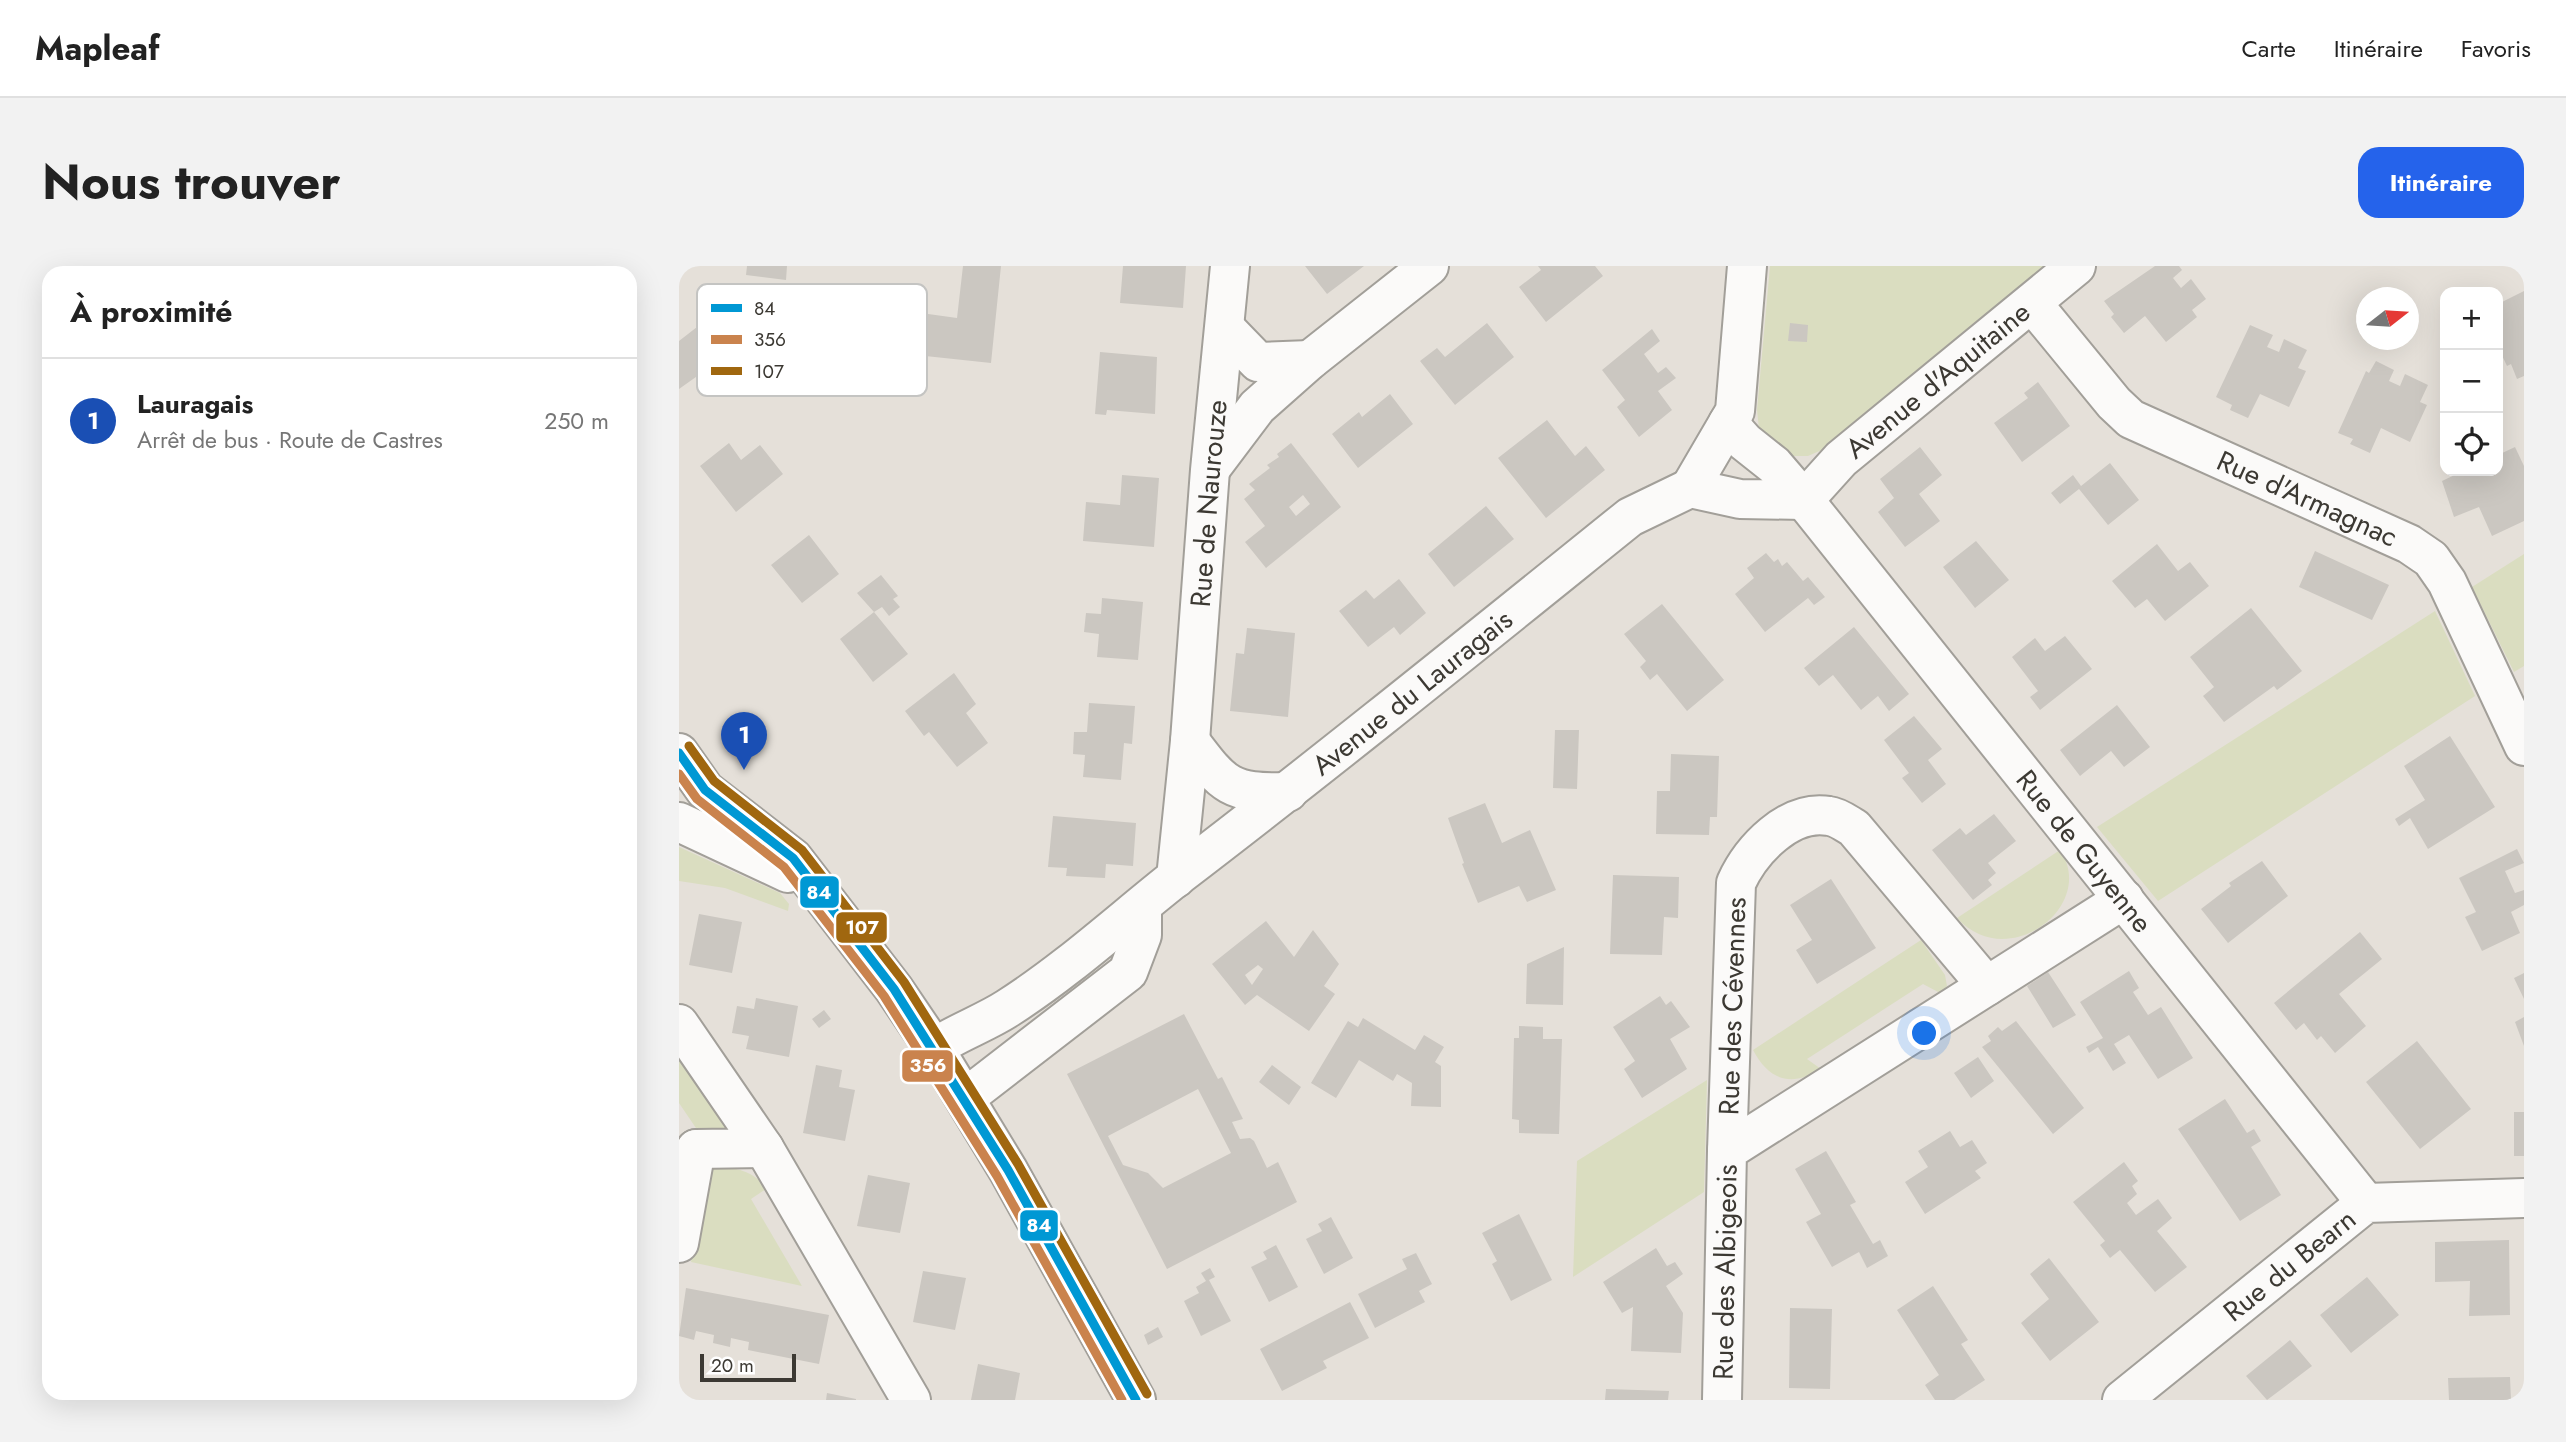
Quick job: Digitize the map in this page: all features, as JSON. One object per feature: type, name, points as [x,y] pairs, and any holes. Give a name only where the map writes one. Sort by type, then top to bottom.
[{"type":"street","name":"Rue de Naurouze","points":[[1176,878],[1191,741],[1210,470],[1230,266]]},
{"type":"street","points":[[1210,470],[1257,407],[1311,360],[1429,266]]},
{"type":"street","points":[[1747,266],[1735,411],[1690,488],[1740,499],[1804,500]]},
{"type":"street","name":"Avenue d'Aquitaine","points":[[1804,500],[1841,459],[2076,266]]},
{"type":"street","name":"Rue d'Armagnac","points":[[2032,303],[2131,419],[2409,544],[2431,559],[2447,583],[2524,746]]},
{"type":"street","points":[[1225,328],[1258,362],[1311,360]]},
{"type":"street","name":"Rue de Guyenne","points":[[1728,423],[1745,442],[1774,465],[1804,500],[2366,1203]]},
{"type":"street","name":"Avenue du Lauragais","points":[[934,1048],[956,1033],[1007,1009],[1142,908],[1176,878],[1288,792],[1630,517],[1690,488]]},
{"type":"street","points":[[1191,741],[1219,779],[1254,793],[1288,792]]},
{"type":"street","points":[[679,752],[705,790],[793,858],[851,930],[934,1048],[965,1098],[1082,1298],[1136,1400]]},
{"type":"street","name":"Rue des Cévennes","points":[[1727,1151],[1735,883],[1746,860],[1779,830],[1808,815],[1832,816],[1854,828],[1987,986]]},
{"type":"street","points":[[679,822],[815,886]]},
{"type":"street","name":"Rue des Albigeois","points":[[1722,1400],[1727,1151],[2124,899]]},
{"type":"street","points":[[965,1098],[1128,972],[1142,935],[1142,908]]},
{"type":"street","points":[[679,1024],[764,1148],[911,1400]]},
{"type":"street","points":[[679,1243],[687,1137],[764,1148]]},
{"type":"street","name":"Rue du Bearn","points":[[2122,1400],[2366,1203],[2524,1198]]},
{"type":"green space","points":[[1770,266],[2052,266],[1824,449],[1808,456],[1792,456],[1759,429],[1757,410]]},
{"type":"green space","points":[[2524,554],[2524,666],[2514,672],[2472,587]]},
{"type":"green space","points":[[2435,611],[2475,696],[2158,901],[2097,827]]},
{"type":"green space","points":[[679,847],[780,893],[789,904],[788,911],[725,888],[679,881]]},
{"type":"green space","points":[[2060,850],[2069,871],[2067,892],[2058,911],[2042,926],[2022,936],[2000,939],[1978,933],[1957,918]]},
{"type":"green space","points":[[1921,940],[1945,975],[1947,986],[1940,993],[1923,984],[1807,1059],[1821,1069],[1810,1075],[1782,1078],[1759,1060],[1753,1050]]},
{"type":"green space","points":[[679,1054],[733,1133],[698,1131],[679,1103]]},
{"type":"green space","points":[[1707,1080],[1704,1192],[1573,1277],[1577,1161]]},
{"type":"green space","points":[[710,1164],[742,1170],[761,1182],[766,1189],[751,1199],[802,1286],[691,1262]]},
{"type":"building","points":[[747,266],[787,266],[786,280],[746,275]]},
{"type":"building","points":[[963,266],[1001,266],[991,363],[927,356],[927,314],[957,318]]},
{"type":"building","points":[[1123,266],[1186,266],[1183,308],[1120,303]]},
{"type":"building","points":[[1305,266],[1364,266],[1327,294]]},
{"type":"building","points":[[1538,266],[1595,266],[1603,276],[1546,322],[1519,287],[1541,270]]},
{"type":"building","points":[[2155,266],[2179,266],[2182,270],[2173,278],[2181,288],[2191,279],[2206,299],[2192,310],[2197,317],[2166,342],[2145,316],[2124,333],[2111,317],[2114,314],[2104,301]]},
{"type":"building","points":[[2524,291],[2524,376],[2517,379],[2511,364],[2507,366],[2503,358],[2503,302]]},
{"type":"building","points":[[1487,323],[1514,357],[1455,405],[1420,361],[1437,348],[1445,357]]},
{"type":"building","points":[[1790,323],[1808,325],[1807,342],[1788,341]]},
{"type":"building","points":[[2250,325],[2273,335],[2267,347],[2279,352],[2284,339],[2307,350],[2298,368],[2306,371],[2289,407],[2260,394],[2248,418],[2230,410],[2232,405],[2216,397]]},
{"type":"building","points":[[697,327],[697,376],[679,389],[679,341]]},
{"type":"building","points":[[1652,329],[1660,341],[1644,354],[1658,373],[1666,367],[1676,378],[1658,391],[1672,410],[1639,437],[1617,407],[1625,400],[1602,370]]},
{"type":"building","points":[[1100,352],[1157,357],[1155,414],[1107,410],[1106,415],[1095,414]]},
{"type":"building","points":[[2376,361],[2394,370],[2389,381],[2400,386],[2405,374],[2428,385],[2420,402],[2427,405],[2410,442],[2381,428],[2370,453],[2350,444],[2353,439],[2338,433],[2366,371],[2369,373]]},
{"type":"building","points":[[2038,382],[2070,426],[2022,462],[1994,423],[2028,398],[2024,393]]},
{"type":"building","points":[[1390,394],[1413,424],[1358,468],[1332,434],[1359,412],[1362,417]]},
{"type":"building","points":[[1547,420],[1575,456],[1586,446],[1605,470],[1546,518],[1498,458]]},
{"type":"building","points":[[729,443],[741,460],[760,445],[783,474],[736,512],[700,466]]},
{"type":"building","points":[[1291,443],[1341,507],[1266,568],[1245,542],[1265,526],[1244,499],[1255,490],[1249,484],[1270,468],[1267,465],[1279,457],[1277,454]],"holes":[[[1303,495],[1310,504],[1296,516],[1289,507]]]},
{"type":"building","points":[[1920,447],[1942,475],[1919,494],[1940,521],[1905,547],[1878,512],[1894,498],[1880,479]]},
{"type":"building","points":[[2515,447],[2524,466],[2524,521],[2492,536],[2479,507],[2454,517],[2442,481],[2452,476],[2503,476],[2503,453]]},
{"type":"building","points":[[2110,463],[2139,500],[2108,525],[2079,489],[2060,504],[2051,493],[2073,475],[2081,486]]},
{"type":"building","points":[[1122,475],[1159,478],[1154,547],[1083,541],[1086,502],[1120,505]]},
{"type":"building","points":[[1486,506],[1514,539],[1454,587],[1428,554]]},
{"type":"building","points":[[809,535],[839,574],[802,603],[771,565]]},
{"type":"building","points":[[1976,541],[2009,580],[1975,608],[1943,567]]},
{"type":"building","points":[[2157,544],[2178,571],[2190,562],[2209,586],[2165,621],[2147,599],[2135,608],[2112,581]]},
{"type":"building","points":[[2315,551],[2389,585],[2372,620],[2299,587]]},
{"type":"building","points":[[1766,553],[1774,562],[1778,559],[1782,566],[1787,562],[1803,581],[1808,577],[1825,597],[1814,605],[1808,598],[1765,632],[1735,594],[1754,578],[1747,568]]},
{"type":"building","points":[[881,575],[898,596],[893,599],[900,607],[889,616],[882,607],[874,612],[857,593]]},
{"type":"building","points":[[1399,579],[1426,613],[1400,635],[1394,627],[1368,647],[1339,611],[1366,590],[1374,599]]},
{"type":"building","points":[[1102,598],[1143,602],[1138,660],[1097,657],[1099,634],[1084,632],[1086,613],[1101,614]]},
{"type":"building","points":[[1662,604],[1724,680],[1687,711],[1657,674],[1650,680],[1640,667],[1646,661],[1624,634]]},
{"type":"building","points":[[2251,608],[2302,671],[2277,690],[2274,686],[2224,722],[2203,696],[2214,687],[2190,657]]},
{"type":"building","points":[[874,612],[908,654],[873,682],[840,639]]},
{"type":"building","points":[[1854,627],[1909,694],[1889,711],[1878,696],[1861,710],[1833,675],[1819,686],[1804,668]]},
{"type":"building","points":[[1247,628],[1295,633],[1288,717],[1230,711],[1236,653],[1244,654]]},
{"type":"building","points":[[2065,636],[2092,669],[2040,710],[2030,697],[2038,691],[2012,657],[2035,638],[2045,651]]},
{"type":"building","points":[[954,673],[976,704],[966,713],[988,743],[957,767],[929,732],[924,736],[905,711]]},
{"type":"building","points":[[1089,703],[1135,706],[1132,744],[1124,743],[1121,780],[1083,777],[1085,755],[1073,754],[1074,732],[1087,732]]},
{"type":"building","points":[[2117,705],[2150,747],[2124,767],[2111,751],[2080,776],[2060,750]]},
{"type":"building","points":[[1914,716],[1942,749],[1928,760],[1946,784],[1922,803],[1902,778],[1909,773],[1884,740]]},
{"type":"building","points":[[1555,730],[1579,730],[1577,789],[1553,788]]},
{"type":"building","points":[[2450,736],[2495,807],[2428,849],[2410,818],[2399,826],[2395,819],[2425,800],[2404,766]]},
{"type":"building","points":[[1671,754],[1719,756],[1717,817],[1710,817],[1709,835],[1656,834],[1657,791],[1670,791]]},
{"type":"building","points":[[1485,803],[1502,843],[1530,830],[1556,890],[1527,902],[1519,886],[1478,903],[1462,864],[1464,863],[1448,818]]},
{"type":"building","points":[[1994,814],[2016,841],[1988,863],[1996,873],[1988,880],[1992,885],[1973,900],[1932,850],[1960,828],[1966,835]]},
{"type":"building","points":[[1053,816],[1136,823],[1133,866],[1106,864],[1105,878],[1066,876],[1067,868],[1048,867]]},
{"type":"building","points":[[2517,849],[2524,863],[2505,871],[2515,893],[2524,890],[2524,905],[2511,912],[2520,933],[2482,951],[2465,917],[2476,912],[2459,878]]},
{"type":"building","points":[[2262,861],[2288,896],[2228,943],[2201,909],[2231,886],[2229,883]]},
{"type":"building","points":[[1613,875],[1679,877],[1678,918],[1664,917],[1662,955],[1610,954]]},
{"type":"building","points":[[1831,879],[1876,948],[1817,984],[1796,950],[1812,940],[1790,905]]},
{"type":"building","points":[[699,914],[742,922],[732,973],[689,965]]},
{"type":"building","points":[[1266,921],[1294,957],[1313,930],[1339,964],[1324,986],[1335,994],[1309,1031],[1257,995],[1245,1005],[1212,964]],"holes":[[[1258,965],[1263,969],[1252,985],[1245,975]]]},
{"type":"building","points":[[2360,932],[2382,959],[2339,994],[2366,1026],[2335,1053],[2321,1036],[2317,1040],[2304,1023],[2296,1030],[2274,1003]]},
{"type":"building","points":[[1564,947],[1563,1005],[1526,1004],[1527,964]]},
{"type":"building","points":[[2129,971],[2139,988],[2133,992],[2148,1015],[2161,1007],[2193,1058],[2158,1079],[2129,1035],[2114,1044],[2126,1063],[2113,1071],[2098,1047],[2089,1053],[2086,1047],[2103,1038],[2080,1002]]},
{"type":"building","points":[[2048,972],[2076,1015],[2053,1028],[2027,986]]},
{"type":"building","points":[[2524,973],[2524,999],[2514,978]]},
{"type":"building","points":[[1660,996],[1666,1005],[1671,1001],[1690,1027],[1670,1039],[1687,1069],[1642,1098],[1624,1069],[1635,1061],[1613,1027]]},
{"type":"building","points":[[756,998],[798,1006],[789,1057],[746,1049],[749,1036],[732,1033],[737,1006],[754,1009]]},
{"type":"building","points":[[824,1010],[831,1019],[819,1028],[812,1019]]},
{"type":"building","points":[[1184,1014],[1218,1079],[1222,1077],[1243,1119],[1232,1122],[1240,1139],[1250,1138],[1254,1141],[1267,1168],[1278,1162],[1297,1202],[1167,1269],[1067,1074]],"holes":[[[1198,1089],[1231,1153],[1163,1188],[1148,1173],[1123,1165],[1108,1136]]]},
{"type":"building","points":[[2524,1017],[2524,1046],[2515,1022]]},
{"type":"building","points":[[1363,1018],[1415,1050],[1424,1035],[1444,1047],[1435,1062],[1441,1066],[1441,1107],[1411,1106],[1412,1083],[1397,1074],[1393,1081],[1359,1060],[1336,1098],[1311,1083],[1348,1021],[1358,1027]]},
{"type":"building","points":[[2016,1021],[2084,1108],[2053,1134],[1982,1047],[1991,1041],[1988,1036],[1998,1027],[2002,1031]]},
{"type":"building","points":[[1519,1026],[1543,1027],[1543,1039],[1562,1039],[1559,1134],[1519,1133],[1519,1120],[1512,1119],[1514,1038],[1519,1038]]},
{"type":"building","points":[[2417,1041],[2471,1109],[2420,1149],[2366,1082]]},
{"type":"building","points":[[1978,1057],[1994,1081],[1971,1098],[1954,1073]]},
{"type":"building","points":[[816,1065],[842,1070],[839,1087],[855,1090],[845,1141],[803,1133]]},
{"type":"building","points":[[1272,1065],[1301,1087],[1289,1105],[1259,1082]]},
{"type":"building","points":[[2225,1099],[2247,1133],[2254,1129],[2261,1141],[2251,1147],[2281,1195],[2240,1221],[2178,1129]]},
{"type":"building","points":[[2514,1112],[2524,1112],[2524,1156],[2514,1156]]},
{"type":"building","points":[[1950,1131],[1960,1147],[1972,1140],[1987,1163],[1975,1171],[1981,1178],[1925,1214],[1905,1182],[1928,1167],[1918,1151]]},
{"type":"building","points":[[1826,1151],[1856,1202],[1850,1205],[1873,1244],[1880,1240],[1888,1256],[1867,1268],[1859,1252],[1832,1267],[1806,1222],[1821,1214],[1795,1169]]},
{"type":"building","points":[[2124,1162],[2138,1181],[2132,1186],[2137,1194],[2127,1203],[2136,1215],[2158,1199],[2172,1218],[2157,1231],[2187,1267],[2155,1292],[2120,1250],[2110,1258],[2100,1245],[2105,1241],[2073,1202]]},
{"type":"building","points":[[868,1175],[910,1183],[900,1233],[857,1226]]},
{"type":"building","points":[[1519,1214],[1552,1280],[1511,1301],[1492,1264],[1497,1261],[1482,1233]]},
{"type":"building","points":[[1331,1217],[1353,1258],[1324,1274],[1306,1239],[1322,1231],[1318,1224]]},
{"type":"building","points":[[2509,1240],[2510,1315],[2469,1316],[2470,1281],[2435,1282],[2435,1242]]},
{"type":"building","points":[[1276,1245],[1298,1287],[1269,1302],[1251,1267],[1267,1259],[1263,1252]]},
{"type":"building","points":[[1656,1248],[1667,1266],[1675,1262],[1683,1274],[1666,1286],[1683,1313],[1681,1353],[1631,1351],[1633,1307],[1622,1313],[1603,1282]]},
{"type":"building","points":[[1416,1253],[1432,1284],[1419,1291],[1425,1302],[1375,1328],[1358,1294],[1407,1269],[1402,1259]]},
{"type":"building","points":[[2049,1258],[2099,1322],[2050,1361],[2021,1323],[2049,1299],[2030,1274]]},
{"type":"building","points":[[1210,1268],[1215,1277],[1209,1280],[1231,1321],[1201,1336],[1184,1301],[1199,1293],[1196,1287],[1206,1281],[1201,1273]]},
{"type":"building","points":[[923,1271],[966,1278],[955,1330],[913,1322]]},
{"type":"building","points":[[2367,1277],[2399,1315],[2351,1353],[2320,1315]]},
{"type":"building","points":[[1933,1286],[1968,1340],[1961,1344],[1985,1380],[1954,1400],[1935,1400],[1925,1385],[1939,1375],[1897,1310]]},
{"type":"building","points":[[686,1288],[829,1315],[819,1364],[748,1350],[749,1342],[731,1338],[730,1347],[713,1343],[714,1335],[696,1331],[694,1340],[679,1336]]},
{"type":"building","points":[[1350,1302],[1369,1338],[1323,1361],[1327,1368],[1282,1391],[1260,1349]]},
{"type":"building","points":[[1790,1308],[1832,1309],[1830,1389],[1789,1388]]},
{"type":"building","points":[[1158,1327],[1163,1337],[1148,1345],[1144,1335]]},
{"type":"building","points":[[2290,1340],[2312,1366],[2267,1400],[2246,1376]]},
{"type":"building","points":[[978,1364],[1020,1373],[1015,1400],[971,1400]]},
{"type":"building","points":[[2510,1377],[2511,1400],[2449,1400],[2448,1378]]},
{"type":"building","points":[[1606,1389],[1669,1391],[1668,1400],[1605,1400]]},
{"type":"building","points":[[827,1393],[856,1399],[856,1400],[826,1400]]},
{"type":"transit line","name":"107","points":[[689,746],[714,781],[802,850],[904,982],[1018,1164],[1147,1394]]},
{"type":"transit line","name":"84","points":[[679,753],[705,790],[793,858],[894,989],[1008,1170],[1136,1400]]},
{"type":"transit line","name":"356","points":[[679,774],[697,799],[784,867],[884,996],[997,1176],[1122,1400]]},
{"type":"place","name":"Lauragais","points":[[744,770]]}]
